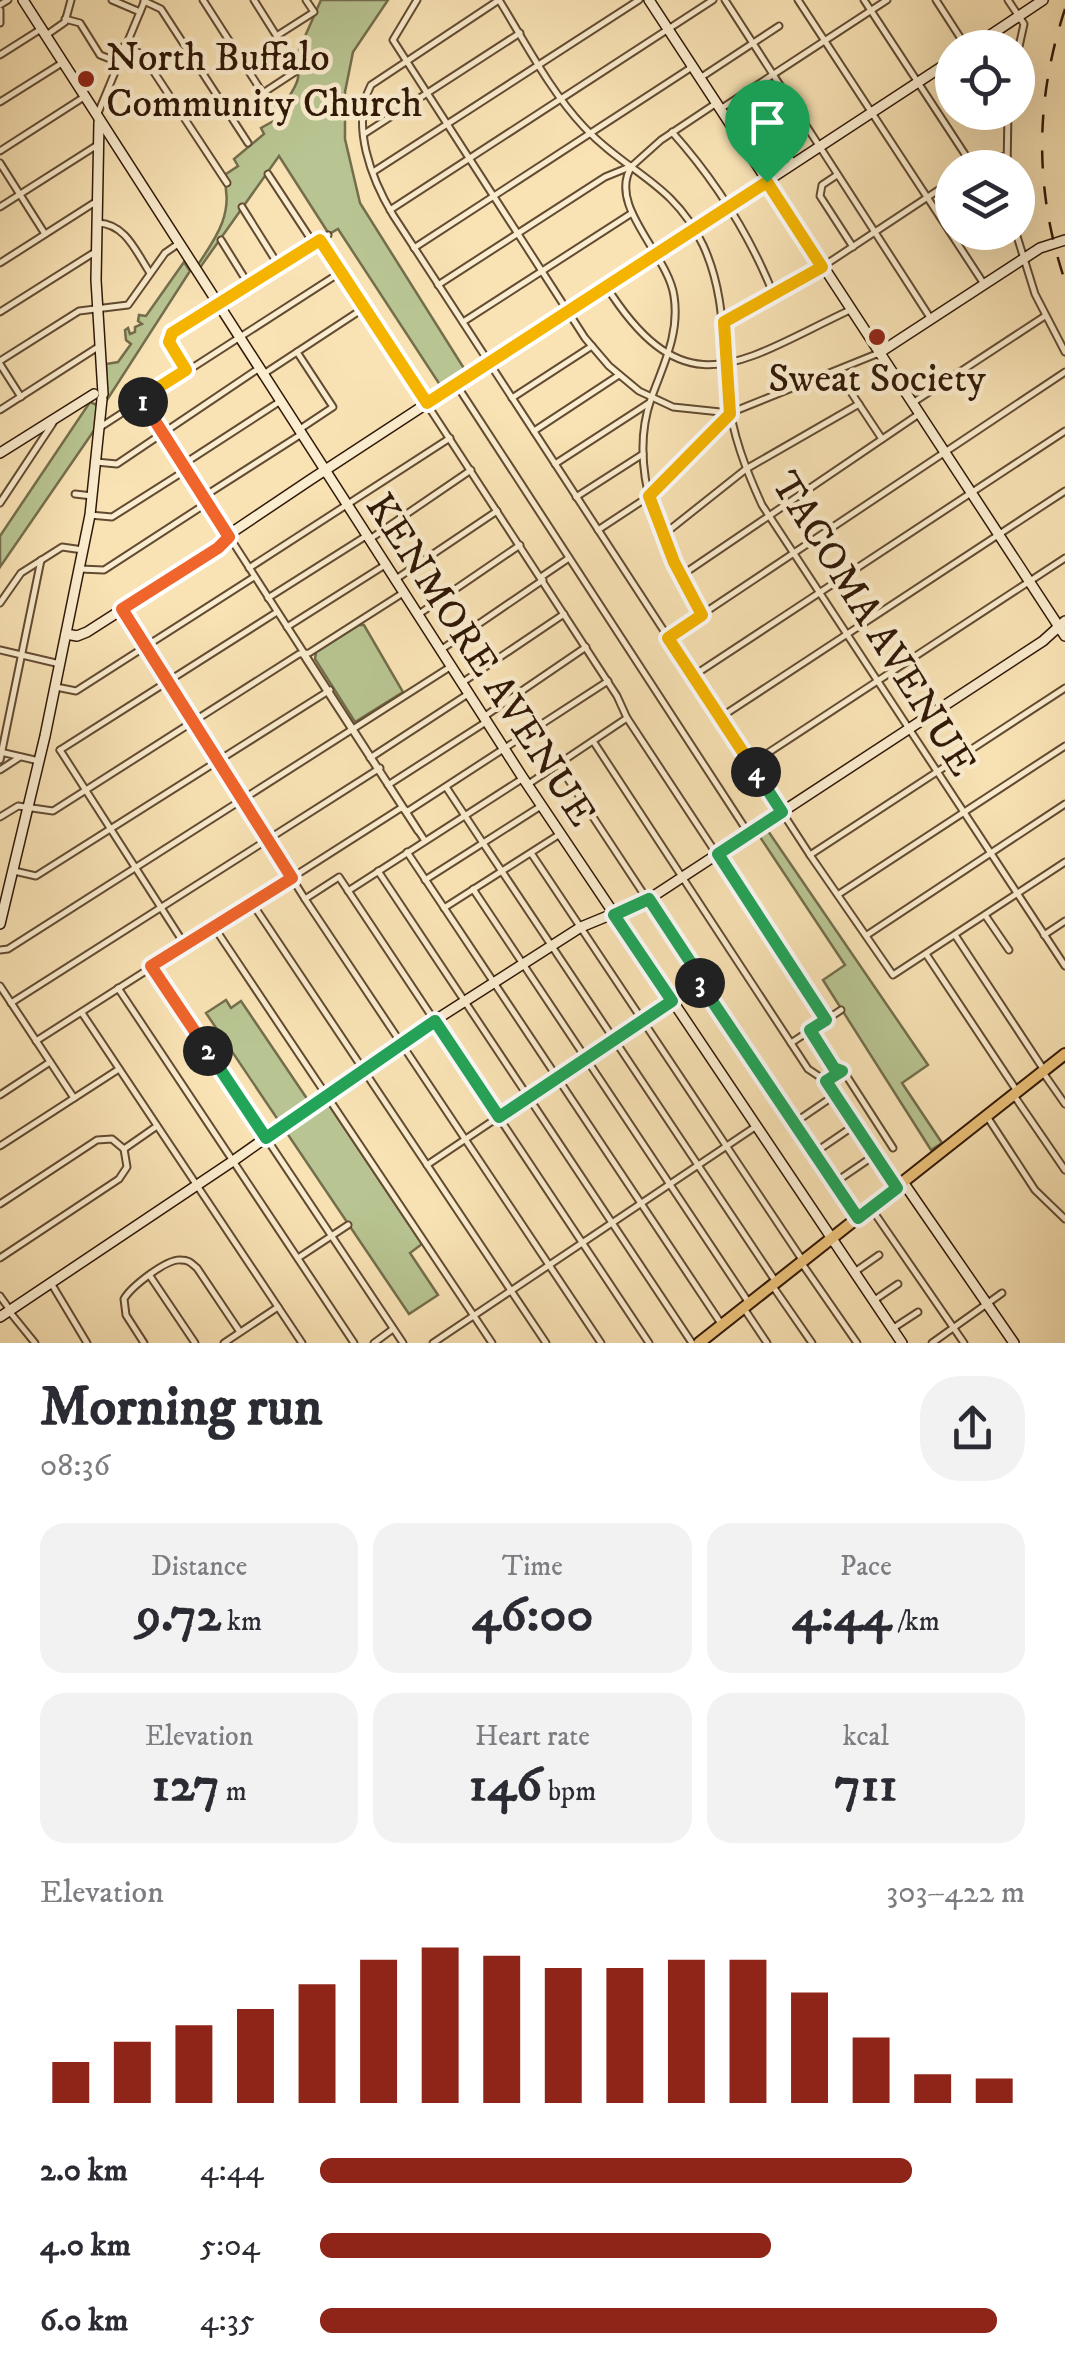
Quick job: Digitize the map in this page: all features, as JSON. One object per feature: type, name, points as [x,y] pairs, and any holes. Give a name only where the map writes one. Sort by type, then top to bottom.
[{"type":"main road","points":[[702,1342],[1065,1054]]},
{"type":"street","points":[[0,23],[0,8],[8,0]]},
{"type":"street","name":"KENMORE AVENUE","points":[[22,0],[525,782],[902,1343]]},
{"type":"street","points":[[66,19],[70,0]]},
{"type":"street","points":[[112,0],[140,12]]},
{"type":"street","points":[[0,924],[43,744],[90,515],[100,423],[99,107],[144,0],[161,9],[248,143]]},
{"type":"street","points":[[203,0],[280,120]]},
{"type":"street","points":[[254,0],[298,70],[262,93]]},
{"type":"street","points":[[277,36],[314,12],[306,0]]},
{"type":"street","points":[[417,0],[393,36],[405,60],[592,346],[619,376],[650,401],[730,414]]},
{"type":"street","points":[[499,0],[374,81],[366,98],[364,134],[372,173],[414,248],[750,764],[893,975],[1065,862]]},
{"type":"street","name":"TACOMA AVENUE","points":[[499,0],[562,98],[592,134],[666,193],[694,229],[716,279],[724,322],[730,414],[746,469],[768,516],[1065,966]]},
{"type":"street","points":[[372,173],[639,0]]},
{"type":"street","points":[[6,1313],[233,1161],[401,1042],[581,928],[649,899],[1063,628],[649,0]]},
{"type":"street","points":[[390,210],[713,0]]},
{"type":"street","points":[[724,0],[931,319]]},
{"type":"street","points":[[798,0],[984,284]]},
{"type":"street","points":[[864,0],[962,150]]},
{"type":"street","points":[[438,285],[605,177],[632,166],[672,132],[747,92],[887,0]]},
{"type":"street","points":[[936,0],[957,30]]},
{"type":"street","points":[[1008,0],[1024,24],[1023,30]]},
{"type":"street","points":[[997,30],[1043,0]]},
{"type":"street","points":[[0,54],[66,19],[80,23],[100,55],[118,62]]},
{"type":"street","points":[[700,78],[779,26]]},
{"type":"street","points":[[364,134],[520,33]]},
{"type":"street","points":[[124,46],[142,54],[227,184]]},
{"type":"street","points":[[0,102],[62,63]]},
{"type":"street","points":[[414,248],[692,67]]},
{"type":"street","points":[[66,634],[82,634],[218,548],[323,471],[935,72]]},
{"type":"street","points":[[747,92],[794,164]]},
{"type":"street","points":[[0,151],[84,98]]},
{"type":"street","points":[[672,132],[728,206],[774,294]]},
{"type":"street","points":[[0,207],[99,144]]},
{"type":"street","points":[[0,163],[45,234]]},
{"type":"street","points":[[632,166],[625,188],[632,214],[670,278],[675,301],[674,331],[650,401],[643,454],[649,496],[681,576],[702,615]]},
{"type":"street","points":[[268,174],[341,272],[826,1020]]},
{"type":"street","points":[[837,174],[822,185],[820,196],[853,247]]},
{"type":"street","points":[[724,322],[822,267],[935,193]]},
{"type":"street","points":[[0,263],[99,199]]},
{"type":"street","points":[[242,207],[279,266]]},
{"type":"street","points":[[463,322],[632,214]]},
{"type":"street","points":[[98,223],[121,229],[150,274]]},
{"type":"street","points":[[186,370],[169,337],[328,235]]},
{"type":"street","points":[[221,240],[250,284]]},
{"type":"street","points":[[598,530],[649,496],[730,414],[879,353],[1025,257],[1065,240]]},
{"type":"street","points":[[21,396],[0,363],[79,311],[128,305],[165,253],[178,244]]},
{"type":"street","points":[[0,312],[97,250]]},
{"type":"street","points":[[1022,250],[1045,316],[1065,352]]},
{"type":"street","points":[[100,423],[142,401],[341,272]]},
{"type":"street","points":[[606,286],[628,320],[668,355],[701,367],[726,365],[850,310]]},
{"type":"street","points":[[96,462],[117,464],[364,308]]},
{"type":"street","points":[[912,404],[1045,316]]},
{"type":"street","points":[[0,410],[100,346]]},
{"type":"street","points":[[512,398],[592,346]]},
{"type":"street","points":[[79,568],[104,570],[333,408],[297,352]]},
{"type":"street","points":[[837,371],[882,439]]},
{"type":"street","points":[[668,638],[1065,372]]},
{"type":"street","points":[[533,431],[619,376]]},
{"type":"street","points":[[456,384],[749,834]]},
{"type":"street","points":[[0,453],[97,395]]},
{"type":"street","points":[[142,401],[425,841]]},
{"type":"street","points":[[554,464],[650,401]]},
{"type":"street","points":[[90,515],[112,517],[279,402]]},
{"type":"street","points":[[663,535],[746,469],[859,404]]},
{"type":"street","points":[[681,576],[919,414]]},
{"type":"street","points":[[0,503],[57,417]]},
{"type":"street","points":[[693,676],[1065,431]]},
{"type":"street","points":[[249,568],[450,438]]},
{"type":"street","points":[[576,497],[643,454]]},
{"type":"street","points":[[268,598],[471,470]]},
{"type":"street","points":[[720,718],[1065,491]]},
{"type":"street","points":[[75,494],[92,496]]},
{"type":"street","points":[[394,580],[497,510]]},
{"type":"street","points":[[417,616],[520,545]]},
{"type":"street","points":[[0,603],[21,573],[64,546],[83,550]]},
{"type":"street","points":[[440,650],[569,558]]},
{"type":"street","points":[[750,764],[1065,558]]},
{"type":"street","points":[[39,761],[0,755],[42,560]]},
{"type":"street","points":[[287,627],[384,565]]},
{"type":"street","points":[[55,687],[76,691],[254,576]]},
{"type":"street","points":[[0,816],[16,806],[50,812],[403,594]]},
{"type":"street","points":[[122,609],[305,899],[601,1343]]},
{"type":"street","points":[[60,750],[277,612]]},
{"type":"street","points":[[461,684],[564,614]]},
{"type":"street","points":[[388,784],[586,648]]},
{"type":"street","points":[[0,650],[60,664]]},
{"type":"street","points":[[0,950],[6,950],[244,800],[450,666]]},
{"type":"street","points":[[36,1040],[214,926],[505,750],[608,681]]},
{"type":"street","points":[[810,855],[1065,688]]},
{"type":"street","points":[[14,871],[36,876],[328,691]]},
{"type":"street","points":[[371,757],[468,694]]},
{"type":"street","points":[[348,891],[464,815],[558,764],[627,718]]},
{"type":"street","points":[[593,741],[808,1069],[826,1081],[875,1155],[1014,1343]]},
{"type":"street","points":[[43,744],[60,750],[185,945]]},
{"type":"street","points":[[839,894],[1065,746]]},
{"type":"street","points":[[0,770],[20,757]]},
{"type":"street","points":[[558,764],[858,1218]]},
{"type":"street","points":[[11,1002],[378,769]]},
{"type":"street","points":[[446,787],[812,1343]]},
{"type":"street","points":[[866,935],[1065,804]]},
{"type":"street","points":[[425,880],[542,806]]},
{"type":"street","points":[[444,908],[560,834]]},
{"type":"street","points":[[406,852],[722,1325]]},
{"type":"street","points":[[531,853],[857,1343]]},
{"type":"street","points":[[378,871],[612,1223],[702,1342]]},
{"type":"street","points":[[305,899],[339,878],[649,1343]]},
{"type":"street","points":[[473,889],[669,1184],[767,1343]]},
{"type":"street","points":[[252,903],[546,1343]]},
{"type":"street","points":[[985,915],[1009,950]]},
{"type":"street","points":[[1044,935],[1065,921]]},
{"type":"street","points":[[214,926],[492,1343]]},
{"type":"street","points":[[955,934],[1065,1104]]},
{"type":"street","points":[[926,954],[1065,1170]]},
{"type":"street","points":[[151,966],[402,1343]]},
{"type":"street","points":[[0,986],[74,1098]]},
{"type":"street","points":[[118,988],[354,1343]]},
{"type":"street","points":[[427,1165],[672,1001]]},
{"type":"street","points":[[791,1042],[841,1010]]},
{"type":"street","points":[[81,1012],[302,1343]]},
{"type":"street","points":[[810,1030],[893,1148]]},
{"type":"street","points":[[0,1095],[50,1062]]},
{"type":"street","points":[[0,1146],[119,1069]]},
{"type":"street","points":[[826,1081],[842,1071]]},
{"type":"street","points":[[794,1123],[835,1095]]},
{"type":"street","points":[[986,1115],[1029,1182],[1065,1219]]},
{"type":"street","points":[[814,1153],[855,1125]]},
{"type":"street","points":[[124,1149],[157,1126]]},
{"type":"street","points":[[433,1343],[755,1128]]},
{"type":"street","points":[[0,1204],[97,1140],[112,1140],[124,1149],[128,1163],[119,1179],[0,1258]]},
{"type":"street","points":[[834,1183],[875,1155]]},
{"type":"street","points":[[871,1208],[964,1343]]},
{"type":"street","points":[[298,1258],[348,1225]]},
{"type":"street","points":[[854,1273],[879,1255]]},
{"type":"street","points":[[144,1343],[126,1316],[124,1301],[128,1290],[172,1261],[191,1263],[240,1332]]},
{"type":"street","points":[[150,1276],[195,1343]]},
{"type":"street","points":[[51,1283],[87,1343]]},
{"type":"street","points":[[873,1301],[898,1284]]},
{"type":"street","points":[[932,1343],[1002,1293]]},
{"type":"street","points":[[0,1296],[6,1313],[36,1343]]},
{"type":"street","points":[[224,1343],[278,1307]]},
{"type":"street","points":[[892,1329],[918,1312]]},
{"type":"street","points":[[374,1343],[394,1330]]},
{"type":"green space","points":[[321,0],[388,0],[353,52],[345,92],[345,139],[360,203],[465,370],[442,388],[338,229],[329,234],[279,156],[199,269],[197,266],[217,235],[225,213],[223,176],[238,166],[234,159],[264,134],[261,128],[281,120],[298,77],[295,59]]},
{"type":"green space","points":[[184,262],[190,271],[107,400],[106,364],[118,362],[131,344],[126,340],[125,330],[128,328],[130,334],[142,324],[139,315],[146,316]]},
{"type":"green space","points":[[90,402],[97,405],[95,429],[0,567],[0,536]]},
{"type":"green space","points":[[364,625],[403,692],[355,722],[315,659],[316,652]]},
{"type":"green space","points":[[766,828],[928,1065],[902,1083],[942,1143],[931,1150],[823,980],[845,965],[758,834]]},
{"type":"green space","points":[[226,1000],[231,1008],[241,1001],[314,1109],[327,1102],[422,1244],[410,1253],[438,1295],[409,1314],[206,1013]]},
{"type":"railway","points":[[1065,9],[1048,77],[1042,145],[1048,212],[1065,281]]},
{"type":"place","name":"North Buffalo Community Church","points":[[86,79]]},
{"type":"place","name":"Sweat Society","points":[[877,337]]},
{"type":"route","points":[[767,182],[822,267],[724,322],[730,414],[649,496],[674,562],[702,615],[668,638],[782,812],[718,854],[826,1020],[810,1030],[834,1068],[842,1071],[826,1081],[897,1188],[858,1218],[649,899],[614,915],[672,1001],[499,1117],[435,1021],[266,1138],[151,966],[292,878],[122,609],[229,537],[142,401],[186,370],[169,342],[170,335],[320,240],[427,403],[767,182]]}]
